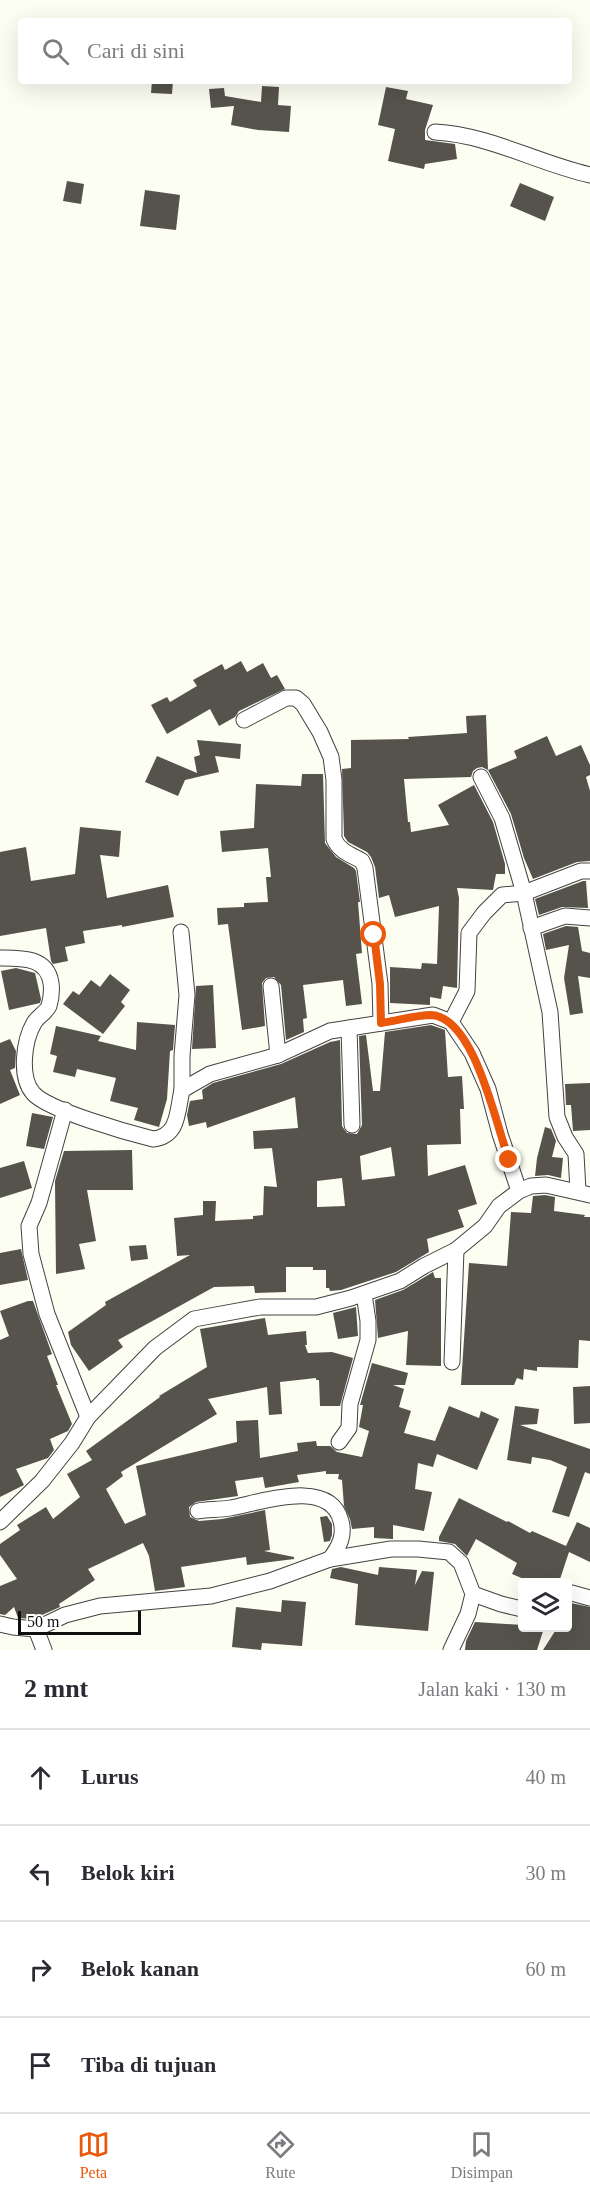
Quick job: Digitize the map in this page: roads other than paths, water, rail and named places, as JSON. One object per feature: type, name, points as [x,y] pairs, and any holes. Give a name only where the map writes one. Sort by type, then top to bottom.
[{"type":"street","points":[[435,132],[455,133],[478,139],[590,175]]},
{"type":"street","points":[[244,720],[286,698],[296,699],[303,704],[320,732],[331,757],[334,780],[334,839],[337,847],[362,861],[365,868],[380,984],[381,1023]]},
{"type":"street","points":[[0,1522],[42,1481],[72,1443],[88,1417],[155,1348],[194,1319],[260,1307],[316,1307],[364,1294],[400,1281],[424,1266],[456,1251],[485,1226],[499,1206],[531,1185],[546,1185],[584,1193],[576,1154],[565,1137],[557,1117],[550,1012],[524,893],[502,818],[481,777]]},
{"type":"street","points":[[452,1022],[467,991],[469,933],[484,913],[502,895],[524,893],[581,872],[590,871]]},
{"type":"street","points":[[531,928],[565,916],[590,918]]},
{"type":"street","points":[[0,958],[29,960],[40,964],[48,971],[51,999],[48,1009],[35,1020],[29,1035],[26,1070],[28,1084],[34,1094],[45,1102],[117,1130],[153,1139],[163,1138],[173,1131],[182,1090],[187,995],[181,932]]},
{"type":"street","points":[[271,986],[278,1055]]},
{"type":"street","points":[[182,1090],[210,1074],[278,1055],[330,1031],[433,1015],[452,1022],[472,1053],[488,1089],[519,1191]]},
{"type":"street","points":[[349,1028],[352,1125]]},
{"type":"street","points":[[65,1110],[39,1203],[29,1226],[31,1254],[47,1314],[88,1417]]},
{"type":"street","points":[[452,1362],[456,1251]]},
{"type":"street","points":[[339,1442],[349,1428],[351,1398],[368,1340],[364,1294]]},
{"type":"street","points":[[198,1511],[227,1509],[292,1496],[322,1499],[334,1507],[340,1518],[343,1532],[339,1547],[330,1559]]},
{"type":"street","points":[[0,1624],[36,1629],[65,1615],[100,1606],[211,1596],[270,1581],[330,1559],[392,1549],[418,1549],[449,1552],[461,1563],[473,1594],[468,1614],[451,1650]]},
{"type":"street","points":[[572,1593],[590,1598]]},
{"type":"street","points":[[473,1594],[518,1608]]},
{"type":"street","points":[[36,1629],[44,1650]]}]
